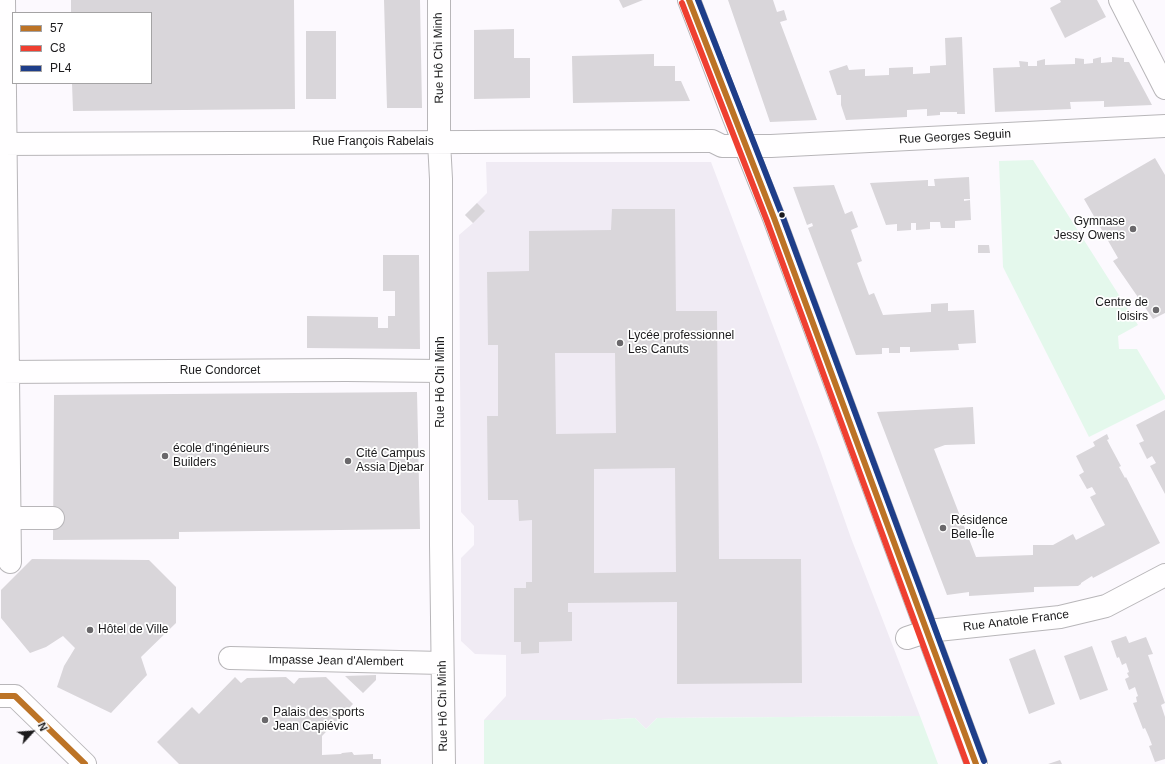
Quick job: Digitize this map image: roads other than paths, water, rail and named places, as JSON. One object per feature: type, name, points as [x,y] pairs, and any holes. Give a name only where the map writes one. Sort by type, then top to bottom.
[{"type":"street","points":[[4,0],[4,372],[10,518],[10,562]]},
{"type":"street","name":"Rue Hô Chi Minh","points":[[438,0],[439,142],[441,179],[440,371],[444,764]]},
{"type":"street","points":[[689,0],[774,218],[976,764]]},
{"type":"street","points":[[1120,0],[1165,88]]},
{"type":"street","name":"Rue Georges Seguin","points":[[745,146],[1165,126]]},
{"type":"street","name":"Rue François Rabelais","points":[[3,144],[712,141],[722,146],[745,146]]},
{"type":"street","name":"Rue Condorcet","points":[[4,372],[346,370],[440,371]]},
{"type":"street","points":[[10,518],[53,518]]},
{"type":"street","name":"Rue Anatole France","points":[[907,638],[928,631],[1060,617],[1106,606],[1163,580]]},
{"type":"street","name":"Impasse Jean d'Alembert","points":[[230,658],[442,663]]},
{"type":"street","points":[[0,696],[15,696],[84,764]]},
{"type":"place","name":"Gymnase Jessy Owens","points":[[1133,229]]},
{"type":"place","name":"Centre de loisirs","points":[[1156,310]]},
{"type":"place","name":"Lycée professionnel Les Canuts","points":[[620,343]]},
{"type":"place","name":"école d'ingénieurs Builders","points":[[165,456]]},
{"type":"place","name":"Cité Campus Assia Djebar","points":[[348,461]]},
{"type":"place","name":"Résidence Belle-Île","points":[[943,528]]},
{"type":"place","name":"Hôtel de Ville","points":[[90,630]]},
{"type":"place","name":"Palais des sports Jean Capiévic","points":[[265,720]]}]
